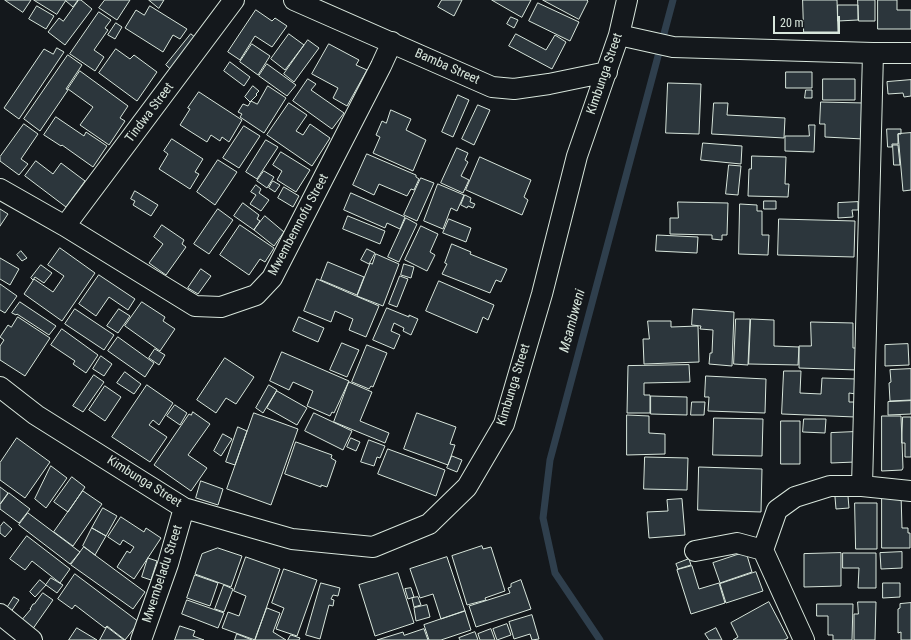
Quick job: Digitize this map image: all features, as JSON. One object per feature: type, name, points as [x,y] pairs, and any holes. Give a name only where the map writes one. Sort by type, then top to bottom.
[{"type":"street","name":"Tindwa Street","points":[[65,226],[234,0]]},
{"type":"street","name":"Bamba Street","points":[[294,0],[492,87],[514,89],[549,84],[607,72]]},
{"type":"street","name":"Kimbunga Street","points":[[0,387],[36,415],[184,508],[292,539],[373,547],[429,524],[467,486],[504,424],[542,294],[577,156],[620,35],[627,0]]},
{"type":"street","points":[[620,35],[673,47],[911,53]]},
{"type":"street","name":"Mwembemnofu Street","points":[[0,189],[65,226],[195,306],[221,307],[256,295],[272,278],[392,42]]},
{"type":"street","points":[[862,486],[873,53]]},
{"type":"street","points":[[804,640],[764,550],[777,510],[795,497],[830,486],[862,486],[911,491]]},
{"type":"street","name":"Mwembeladu Street","points":[[141,640],[168,564],[184,508]]},
{"type":"street","points":[[695,551],[737,543],[764,550]]},
{"type":"street","points":[[0,614],[32,640]]},
{"type":"building","points":[[5,0],[31,0],[23,12]]},
{"type":"building","points":[[34,0],[66,0],[57,14]]},
{"type":"building","points":[[78,0],[73,7],[66,1]]},
{"type":"building","points":[[79,0],[92,9],[65,45],[48,32],[59,18],[63,21]]},
{"type":"building","points":[[105,0],[130,0],[117,20],[99,8]]},
{"type":"building","points":[[149,0],[164,0],[159,8]]},
{"type":"building","points":[[442,0],[462,0],[454,16],[438,7]]},
{"type":"building","points":[[492,0],[531,0],[522,17]]},
{"type":"building","points":[[543,0],[587,0],[588,1],[579,19]]},
{"type":"building","points":[[803,0],[837,0],[838,32],[804,32]]},
{"type":"building","points":[[858,0],[875,0],[875,21],[859,21]]},
{"type":"building","points":[[878,0],[897,0],[897,10],[911,10],[911,29],[878,29]]},
{"type":"building","points":[[538,3],[579,22],[570,41],[529,21]]},
{"type":"building","points":[[838,5],[858,5],[858,20],[838,21]]},
{"type":"building","points":[[37,6],[54,16],[46,29],[29,19]]},
{"type":"building","points":[[150,6],[187,29],[180,39],[173,35],[163,52],[125,28],[136,10],[144,15]]},
{"type":"building","points":[[256,10],[272,21],[275,18],[287,26],[272,47],[255,36],[240,60],[228,52]]},
{"type":"building","points":[[99,12],[111,20],[105,28],[108,30],[94,50],[104,57],[95,71],[70,54]]},
{"type":"building","points":[[511,17],[518,20],[514,28],[507,24]]},
{"type":"building","points":[[116,23],[122,27],[115,39],[108,35]]},
{"type":"building","points":[[191,34],[206,46],[180,78],[166,65]]},
{"type":"building","points":[[289,34],[304,45],[285,70],[271,59]]},
{"type":"building","points":[[516,34],[546,50],[555,35],[566,42],[552,69],[509,46]]},
{"type":"building","points":[[308,40],[319,48],[294,82],[284,74]]},
{"type":"building","points":[[252,44],[270,56],[258,75],[240,62]]},
{"type":"building","points":[[329,44],[359,60],[356,65],[367,70],[347,106],[333,98],[338,88],[312,74]]},
{"type":"building","points":[[57,48],[64,52],[19,119],[4,108],[44,49],[53,54]]},
{"type":"building","points":[[116,49],[130,59],[134,55],[157,72],[137,101],[99,73]]},
{"type":"building","points":[[68,55],[82,65],[66,89],[68,90],[40,131],[24,119]]},
{"type":"building","points":[[230,62],[250,77],[244,86],[224,71]]},
{"type":"building","points":[[267,64],[296,85],[287,96],[259,76]]},
{"type":"building","points":[[80,71],[128,106],[120,118],[125,121],[109,145],[80,125],[93,107],[68,89]]},
{"type":"building","points":[[786,72],[812,72],[812,88],[786,88]]},
{"type":"building","points":[[308,79],[316,84],[311,90],[344,113],[332,129],[293,101]]},
{"type":"building","points":[[823,79],[855,79],[855,100],[823,100]]},
{"type":"building","points":[[911,80],[911,96],[904,97],[903,93],[888,94],[887,82]]},
{"type":"building","points":[[668,83],[701,84],[699,134],[666,133]]},
{"type":"building","points":[[253,86],[259,91],[250,102],[245,97]]},
{"type":"building","points":[[268,86],[286,98],[264,133],[240,117],[242,114],[238,112],[243,104],[248,106],[251,101],[257,104]]},
{"type":"building","points":[[806,90],[812,90],[812,98],[805,98]]},
{"type":"building","points":[[199,92],[242,120],[229,142],[222,137],[220,141],[211,135],[207,142],[180,125],[190,109],[188,108]]},
{"type":"building","points":[[458,95],[469,100],[453,137],[442,132]]},
{"type":"building","points":[[821,102],[864,103],[863,139],[825,137],[825,124],[820,124]]},
{"type":"building","points":[[289,103],[307,115],[296,131],[303,135],[310,124],[330,138],[312,166],[267,135]]},
{"type":"building","points":[[714,103],[728,103],[727,115],[785,118],[784,138],[712,134]]},
{"type":"building","points":[[478,105],[490,110],[474,145],[462,139]]},
{"type":"building","points":[[391,110],[411,119],[406,130],[426,140],[413,171],[373,153],[380,137],[376,135],[382,121],[386,123]]},
{"type":"building","points":[[56,117],[84,136],[86,132],[107,146],[93,167],[62,145],[61,146],[44,135]]},
{"type":"building","points":[[24,124],[38,134],[21,159],[28,164],[19,175],[0,161],[0,157]]},
{"type":"building","points":[[809,125],[815,125],[814,152],[785,151],[785,136],[809,136]]},
{"type":"building","points":[[244,126],[260,136],[239,168],[223,158]]},
{"type":"building","points":[[887,129],[901,129],[901,134],[898,134],[898,144],[892,144],[892,147],[888,147]]},
{"type":"building","points":[[911,133],[911,190],[903,191],[898,134]]},
{"type":"building","points":[[172,139],[203,159],[195,172],[199,174],[190,189],[159,169],[168,154],[164,151]]},
{"type":"building","points":[[266,140],[278,147],[257,179],[246,172]]},
{"type":"building","points":[[703,143],[742,146],[741,164],[701,160]]},
{"type":"building","points":[[893,145],[898,145],[900,165],[894,165]]},
{"type":"building","points":[[457,148],[468,153],[465,160],[468,162],[461,176],[469,180],[463,193],[441,183]]},
{"type":"building","points":[[281,152],[310,170],[296,192],[277,180],[282,171],[273,165]]},
{"type":"building","points":[[367,154],[416,175],[419,179],[414,190],[411,189],[407,196],[379,184],[374,195],[353,185]]},
{"type":"building","points":[[752,156],[786,157],[785,184],[789,184],[788,197],[748,196],[749,169],[751,169]]},
{"type":"building","points":[[480,157],[531,180],[524,197],[528,200],[522,215],[466,190]]},
{"type":"building","points":[[218,160],[237,172],[215,205],[197,192]]},
{"type":"building","points":[[36,161],[53,174],[61,163],[85,181],[66,207],[25,176]]},
{"type":"building","points":[[729,165],[741,166],[738,195],[726,194]]},
{"type":"building","points":[[264,171],[274,177],[267,188],[257,181]]},
{"type":"building","points":[[421,178],[434,183],[417,221],[404,215]]},
{"type":"building","points":[[273,181],[280,185],[275,192],[269,188]]},
{"type":"building","points":[[438,184],[464,195],[457,211],[451,208],[443,229],[424,221]]},
{"type":"building","points":[[256,185],[261,189],[259,193],[269,200],[261,211],[250,204],[256,195],[251,192]]},
{"type":"building","points":[[284,187],[299,196],[293,207],[278,198]]},
{"type":"building","points":[[135,191],[158,205],[151,216],[133,205],[135,201],[131,199]]},
{"type":"building","points":[[351,193],[405,217],[400,229],[387,223],[385,228],[344,210]]},
{"type":"building","points":[[465,195],[471,198],[470,202],[475,204],[473,208],[468,206],[467,208],[461,205]]},
{"type":"building","points":[[764,201],[776,201],[776,209],[764,209]]},
{"type":"building","points":[[678,202],[728,203],[727,235],[722,235],[722,240],[712,239],[712,235],[670,234],[670,218],[678,218]]},
{"type":"building","points":[[858,202],[858,210],[852,210],[853,217],[838,218],[838,203]]},
{"type":"building","points":[[243,203],[259,215],[257,219],[260,221],[254,230],[234,216]]},
{"type":"building","points":[[740,204],[757,205],[757,211],[762,211],[762,235],[769,235],[768,255],[739,254]]},
{"type":"building","points":[[0,209],[8,214],[0,226]]},
{"type":"building","points":[[218,209],[233,220],[209,254],[194,244]]},
{"type":"building","points":[[265,216],[284,232],[274,246],[254,230]]},
{"type":"building","points":[[348,216],[385,231],[380,244],[343,229]]},
{"type":"building","points":[[406,218],[417,224],[399,262],[388,257]]},
{"type":"building","points":[[449,219],[471,228],[466,242],[443,233]]},
{"type":"building","points":[[779,219],[855,221],[854,257],[778,255]]},
{"type":"building","points":[[162,225],[184,240],[182,244],[186,247],[166,275],[149,263],[163,244],[154,237]]},
{"type":"building","points":[[240,225],[274,248],[265,262],[260,259],[249,275],[220,255]]},
{"type":"building","points":[[421,226],[438,234],[430,252],[435,255],[427,271],[405,260]]},
{"type":"building","points":[[657,235],[698,237],[697,253],[656,251]]},
{"type":"building","points":[[452,244],[471,252],[470,254],[507,269],[501,282],[496,280],[490,293],[442,274],[447,264],[445,263]]},
{"type":"building","points":[[60,248],[95,273],[62,321],[24,294],[34,279],[53,292],[64,276],[48,265]]},
{"type":"building","points":[[367,249],[375,253],[369,264],[361,260]]},
{"type":"building","points":[[21,251],[27,258],[22,261],[17,255]]},
{"type":"building","points":[[376,254],[399,264],[383,306],[357,296],[370,263],[372,264]]},
{"type":"building","points":[[0,258],[19,269],[10,285],[0,279]]},
{"type":"building","points":[[328,262],[364,277],[357,295],[321,280]]},
{"type":"building","points":[[404,264],[414,267],[411,278],[401,275]]},
{"type":"building","points":[[41,265],[52,273],[44,283],[35,277],[33,280],[31,278]]},
{"type":"building","points":[[201,269],[211,276],[198,294],[188,288]]},
{"type":"building","points":[[99,275],[135,299],[128,310],[109,297],[96,316],[79,304]]},
{"type":"building","points":[[400,276],[408,279],[397,307],[389,304]]},
{"type":"building","points":[[317,279],[379,306],[366,337],[349,330],[353,319],[335,311],[331,322],[304,311]]},
{"type":"building","points":[[439,281],[494,305],[488,320],[483,317],[477,333],[426,311]]},
{"type":"building","points":[[0,284],[17,296],[5,313],[0,310]]},
{"type":"building","points":[[20,302],[56,326],[49,335],[17,314],[12,313]]},
{"type":"building","points":[[142,302],[165,317],[163,321],[175,329],[160,351],[125,326]]},
{"type":"building","points":[[387,308],[418,319],[411,335],[403,331],[404,328],[394,323],[391,331],[400,335],[394,349],[373,340]]},
{"type":"building","points":[[75,309],[114,335],[104,350],[65,324]]},
{"type":"building","points":[[119,309],[130,316],[118,333],[107,326]]},
{"type":"building","points":[[693,309],[734,312],[732,366],[709,364],[710,353],[712,353],[713,330],[700,329],[701,326],[692,325]]},
{"type":"building","points":[[18,317],[50,338],[25,376],[0,360],[0,346],[4,340],[0,337],[8,325],[11,327]]},
{"type":"building","points":[[299,317],[324,328],[318,342],[293,331]]},
{"type":"building","points":[[736,319],[750,319],[748,365],[734,364]]},
{"type":"building","points":[[751,319],[774,320],[774,346],[799,347],[798,365],[749,364]]},
{"type":"building","points":[[648,321],[671,321],[671,327],[698,326],[699,362],[644,364],[643,339],[649,339]]},
{"type":"building","points":[[811,322],[853,323],[853,348],[858,348],[857,370],[799,368],[799,346],[811,346]]},
{"type":"building","points":[[62,329],[98,355],[86,373],[73,364],[75,361],[51,345]]},
{"type":"building","points":[[118,337],[154,363],[145,377],[108,351]]},
{"type":"building","points":[[342,343],[359,350],[347,377],[330,370]]},
{"type":"building","points":[[908,344],[909,365],[885,366],[885,345]]},
{"type":"building","points":[[367,345],[387,353],[373,387],[371,386],[369,389],[352,382]]},
{"type":"building","points":[[155,349],[165,355],[159,365],[149,358]]},
{"type":"building","points":[[282,352],[349,381],[334,413],[332,412],[330,416],[307,406],[313,391],[293,382],[289,390],[270,381]]},
{"type":"building","points":[[101,356],[112,364],[104,376],[93,369]]},
{"type":"building","points":[[225,358],[254,377],[236,404],[226,398],[216,413],[197,400]]},
{"type":"building","points":[[689,365],[690,382],[644,383],[644,395],[650,395],[650,413],[627,413],[628,366]]},
{"type":"building","points":[[911,369],[911,400],[890,401],[890,370]]},
{"type":"building","points":[[784,371],[801,371],[800,393],[821,394],[822,378],[857,379],[856,394],[849,393],[849,402],[856,402],[855,417],[782,414]]},
{"type":"building","points":[[125,372],[141,384],[134,394],[117,383]]},
{"type":"building","points":[[94,375],[104,382],[83,412],[73,406]]},
{"type":"building","points":[[706,376],[766,379],[765,413],[708,411],[709,397],[705,397]]},
{"type":"building","points":[[349,382],[372,392],[360,421],[389,433],[385,443],[334,422]]},
{"type":"building","points":[[147,385],[173,403],[159,425],[153,420],[149,425],[167,437],[150,462],[112,437]]},
{"type":"building","points":[[269,385],[277,390],[263,413],[256,408]]},
{"type":"building","points":[[105,386],[121,397],[105,421],[89,410]]},
{"type":"building","points":[[277,391],[307,408],[297,425],[267,408]]},
{"type":"building","points":[[651,396],[687,397],[687,415],[651,414]]},
{"type":"building","points":[[911,401],[911,414],[888,415],[888,402]]},
{"type":"building","points":[[692,402],[705,402],[704,415],[691,415]]},
{"type":"building","points":[[175,405],[187,413],[180,425],[167,416]]},
{"type":"building","points":[[193,412],[210,424],[188,455],[207,468],[191,491],[154,465],[189,414],[191,415]]},
{"type":"building","points":[[254,413],[298,429],[271,505],[227,489]]},
{"type":"building","points":[[314,413],[352,431],[343,450],[305,431]]},
{"type":"building","points":[[417,413],[456,427],[450,444],[455,445],[448,465],[404,449]]},
{"type":"building","points":[[627,415],[649,416],[649,433],[665,434],[665,454],[627,455]]},
{"type":"building","points":[[882,416],[901,416],[902,470],[882,471]]},
{"type":"building","points":[[903,417],[911,417],[911,457],[905,457],[905,443],[902,443]]},
{"type":"building","points":[[714,418],[763,419],[762,456],[713,455]]},
{"type":"building","points":[[804,419],[826,419],[825,433],[803,432]]},
{"type":"building","points":[[781,421],[800,421],[800,464],[781,464]]},
{"type":"building","points":[[238,427],[247,431],[235,465],[226,462]]},
{"type":"building","points":[[854,432],[855,462],[831,463],[831,433]]},
{"type":"building","points":[[223,434],[232,439],[221,456],[214,451]]},
{"type":"building","points":[[17,438],[50,462],[25,498],[0,480],[0,463]]},
{"type":"building","points":[[351,438],[360,442],[356,451],[347,447]]},
{"type":"building","points":[[369,440],[385,446],[380,458],[377,457],[374,466],[361,462]]},
{"type":"building","points":[[296,442],[332,455],[331,458],[336,461],[327,487],[321,485],[321,487],[285,474]]},
{"type":"building","points":[[388,449],[445,470],[436,496],[378,474]]},
{"type":"building","points":[[452,456],[462,460],[457,472],[447,468]]},
{"type":"building","points":[[645,457],[688,458],[687,490],[644,489]]},
{"type":"building","points":[[51,466],[67,478],[46,508],[35,499]]},
{"type":"building","points":[[699,467],[762,469],[761,512],[698,510]]},
{"type":"building","points":[[72,477],[85,487],[68,512],[54,502]]},
{"type":"building","points":[[201,481],[223,489],[218,505],[196,498]]},
{"type":"building","points":[[0,487],[8,493],[0,504]]},
{"type":"building","points":[[83,491],[102,504],[73,546],[54,532]]},
{"type":"building","points":[[882,491],[901,494],[902,528],[908,528],[908,533],[910,533],[910,548],[882,548]]},
{"type":"building","points":[[9,493],[30,509],[19,523],[0,509],[0,505]]},
{"type":"building","points":[[848,496],[849,508],[836,509],[835,497]]},
{"type":"building","points":[[682,499],[685,535],[649,538],[647,512],[668,511],[667,500]]},
{"type":"building","points":[[855,503],[877,503],[877,549],[856,549]]},
{"type":"building","points":[[103,508],[117,516],[106,536],[92,528]]},
{"type":"building","points":[[28,513],[80,552],[70,564],[19,525]]},
{"type":"building","points":[[121,517],[144,532],[146,528],[161,538],[134,579],[117,567],[127,551],[130,553],[134,547],[123,540],[120,545],[108,537]]},
{"type":"building","points":[[4,522],[12,529],[5,537],[0,533],[0,527]]},
{"type":"building","points":[[92,528],[106,536],[95,555],[83,546]]},
{"type":"building","points":[[27,536],[70,569],[60,583],[32,561],[25,570],[10,559]]},
{"type":"building","points":[[482,546],[483,549],[491,547],[505,591],[485,598],[486,600],[467,605],[452,556]]},
{"type":"building","points":[[84,547],[145,592],[133,609],[71,565]]},
{"type":"building","points":[[218,548],[242,556],[231,587],[195,574],[202,554]]},
{"type":"building","points":[[746,552],[752,572],[720,583],[713,563]]},
{"type":"building","points":[[902,552],[902,568],[881,569],[880,553]]},
{"type":"building","points":[[841,553],[841,586],[804,587],[804,554]]},
{"type":"building","points":[[843,553],[876,553],[876,588],[858,588],[859,568],[843,568]]},
{"type":"building","points":[[246,557],[280,569],[255,640],[222,628],[228,612],[239,616],[246,596],[234,591]]},
{"type":"building","points":[[447,557],[465,611],[441,619],[433,594],[420,598],[410,569]]},
{"type":"building","points":[[148,558],[157,561],[151,580],[142,577]]},
{"type":"building","points":[[689,559],[691,565],[678,569],[676,564]]},
{"type":"building","points":[[692,566],[699,589],[719,583],[725,603],[691,614],[677,570]]},
{"type":"building","points":[[284,569],[317,580],[297,636],[276,629],[284,608],[272,603]]},
{"type":"building","points":[[756,572],[763,591],[726,603],[720,584]]},
{"type":"building","points":[[398,573],[414,623],[375,636],[359,585]]},
{"type":"building","points":[[75,574],[139,622],[125,640],[107,626],[105,628],[75,605],[72,609],[58,599]]},
{"type":"building","points":[[195,575],[218,583],[210,606],[187,598]]},
{"type":"building","points":[[51,578],[63,585],[57,593],[46,585]]},
{"type":"building","points":[[40,580],[46,585],[35,597],[30,592]]},
{"type":"building","points":[[521,580],[531,609],[476,627],[469,606],[510,593],[508,588],[511,587],[511,584]]},
{"type":"building","points":[[321,583],[340,588],[338,596],[333,595],[331,599],[334,600],[333,606],[329,605],[320,639],[306,635]]},
{"type":"building","points":[[883,583],[900,583],[900,597],[883,598]]},
{"type":"building","points":[[224,585],[233,589],[224,612],[215,609]]},
{"type":"building","points":[[411,588],[414,597],[408,599],[405,589]]},
{"type":"building","points":[[43,593],[53,600],[32,630],[20,622]]},
{"type":"building","points":[[14,597],[19,600],[6,619],[2,616]]},
{"type":"building","points":[[418,597],[421,605],[414,607],[412,598]]},
{"type":"building","points":[[187,600],[224,613],[218,628],[182,614]]},
{"type":"building","points":[[769,602],[788,638],[784,640],[733,640],[738,637],[731,623]]},
{"type":"building","points":[[858,602],[876,602],[875,640],[854,640],[854,614],[858,614]]},
{"type":"building","points":[[911,603],[911,640],[901,640],[901,632],[898,633],[898,609],[900,608],[900,604]]},
{"type":"building","points":[[817,604],[853,604],[852,640],[833,640],[833,635],[828,635],[828,616],[817,616]]},
{"type":"building","points":[[427,605],[430,617],[416,621],[414,608]]},
{"type":"building","points":[[267,608],[280,613],[273,632],[286,640],[255,640]]},
{"type":"building","points":[[465,611],[471,630],[441,640],[429,640],[424,625]]},
{"type":"building","points":[[532,615],[539,639],[532,640],[530,634],[514,639],[509,622]]},
{"type":"building","points":[[507,624],[511,635],[497,640],[493,629]]},
{"type":"building","points":[[180,626],[195,631],[193,636],[204,640],[175,640]]},
{"type":"building","points":[[107,627],[124,640],[100,640]]},
{"type":"building","points":[[77,628],[97,640],[69,640]]},
{"type":"building","points":[[716,628],[722,640],[709,640],[705,634]]},
{"type":"building","points":[[424,629],[428,640],[377,640],[403,632],[404,635]]},
{"type":"building","points":[[491,629],[495,640],[480,640],[478,634]]},
{"type":"building","points":[[475,632],[478,640],[460,640],[459,638]]},
{"type":"building","points":[[237,634],[252,640],[235,640]]},
{"type":"building","points":[[291,635],[300,638],[299,640],[288,640]]},
{"type":"waterway","name":"Msambweni","points":[[600,640],[555,573],[543,518],[550,460],[673,0]]}]
